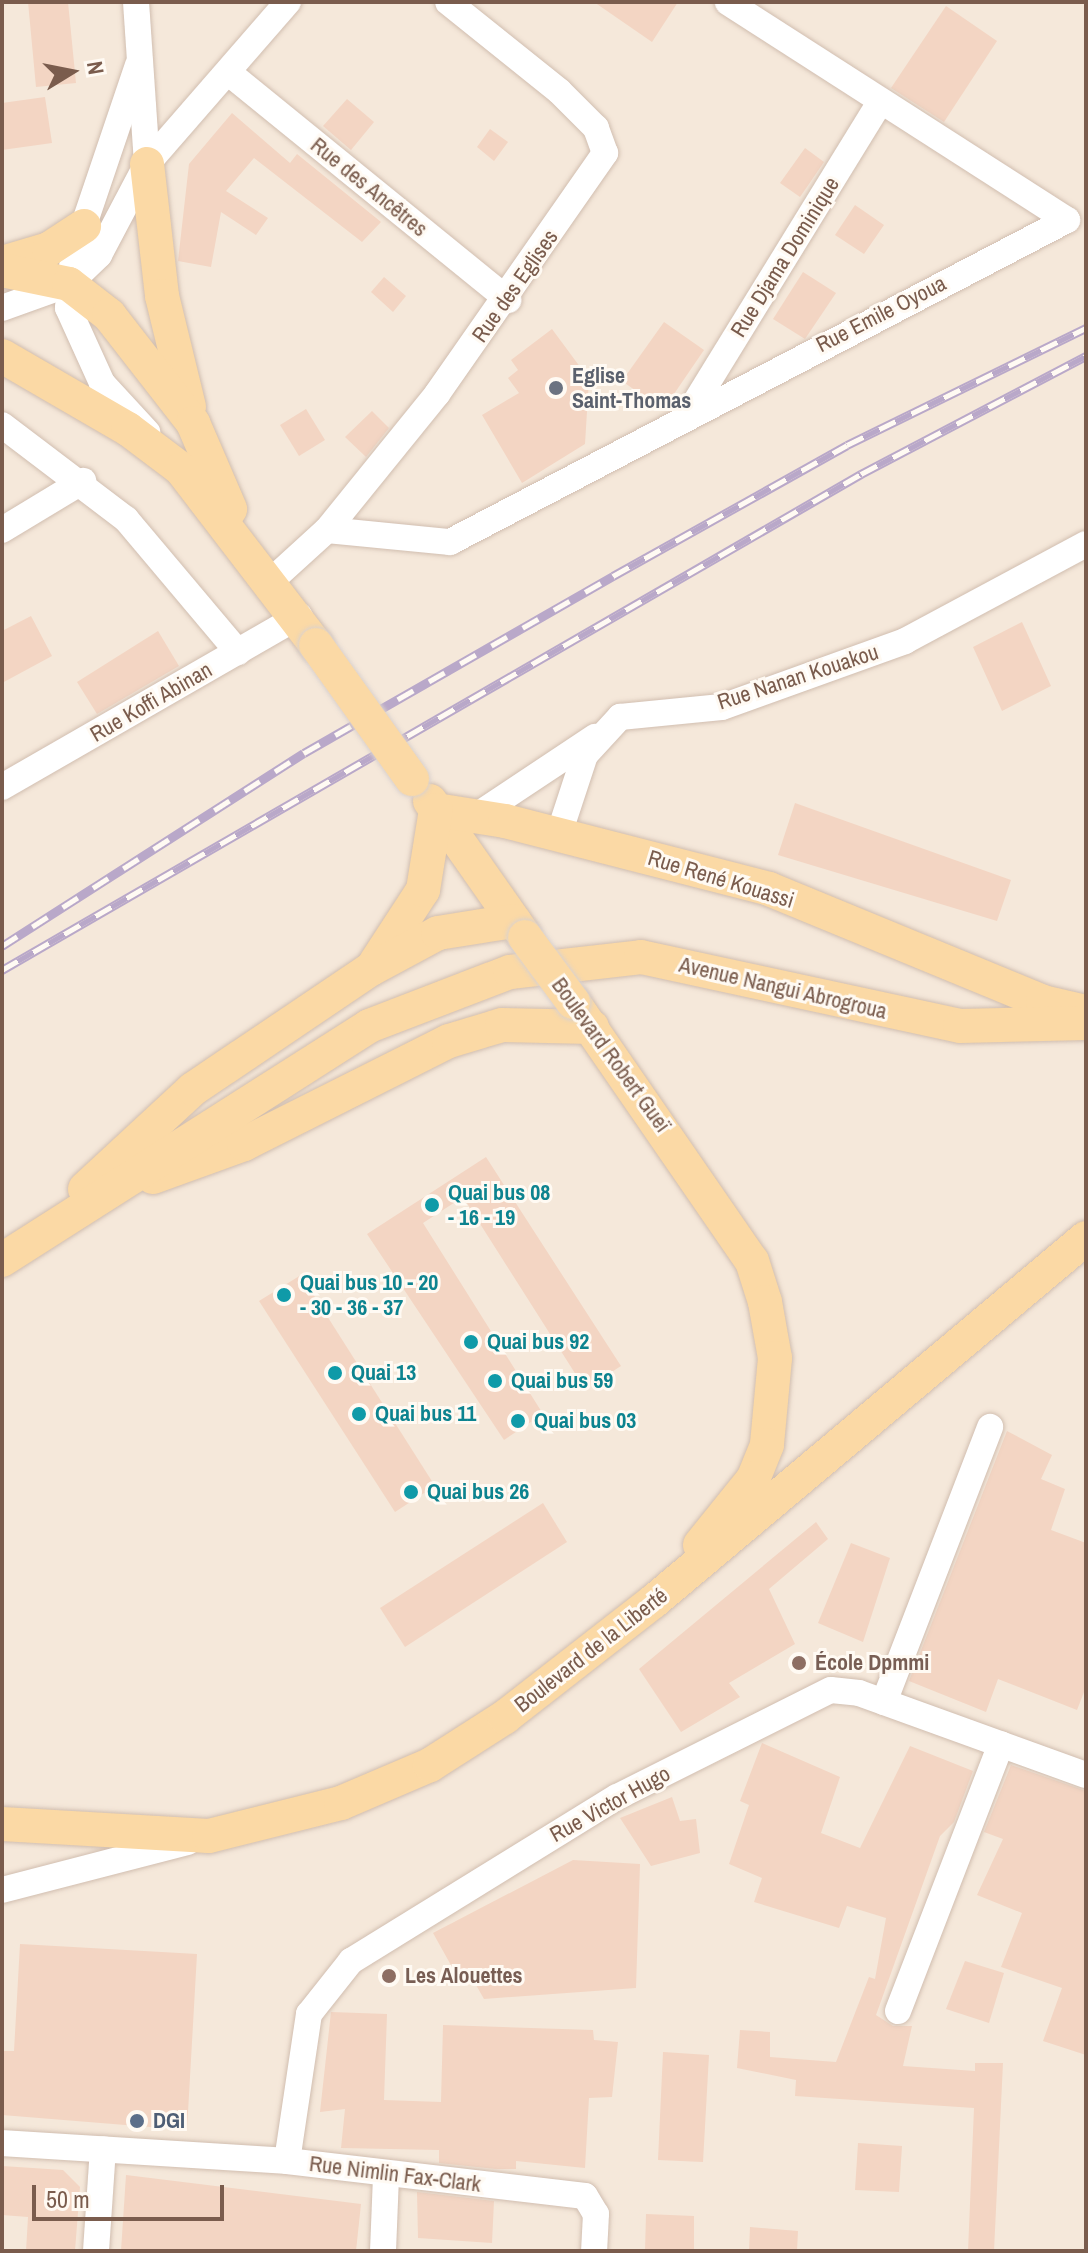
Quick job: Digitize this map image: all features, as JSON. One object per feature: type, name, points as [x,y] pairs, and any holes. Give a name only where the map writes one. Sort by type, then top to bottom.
[{"type":"main road","points":[[147,164],[162,296],[193,423]]},
{"type":"main road","points":[[2,263],[49,249],[84,226]]},
{"type":"main road","name":"Boulevard Robert Gueï","points":[[2,270],[69,284],[129,336],[193,423],[244,542]]},
{"type":"main road","name":"Boulevard Robert Gueï","points":[[2,356],[167,456],[244,542],[671,1137],[752,1261],[765,1302],[775,1401],[754,1478],[654,1601]]},
{"type":"main road","points":[[371,969],[423,890],[436,810]]},
{"type":"main road","name":"Rue René Kouassi","points":[[436,810],[559,834],[769,889],[1043,1002],[1086,1012]]},
{"type":"main road","name":"Avenue Nangui Abrogroua","points":[[64,1214],[122,1150],[193,1089],[371,969],[438,933],[520,929]]},
{"type":"main road","name":"Avenue Nangui Abrogroua","points":[[2,1260],[64,1214],[369,1026],[439,994],[536,967],[641,957],[960,1026],[1086,1023]]},
{"type":"main road","points":[[100,1194],[244,1144],[449,1041],[502,1025],[589,1025]]},
{"type":"main road","name":"Boulevard de la Liberté","points":[[209,1836],[341,1803],[430,1765],[505,1717],[654,1601],[1086,1239]]},
{"type":"main road","points":[[2,1824],[209,1836]]},
{"type":"street","points":[[136,2],[147,164]]},
{"type":"street","points":[[2,308],[69,284],[120,225],[147,164],[288,2]]},
{"type":"street","name":"Rue des Eglises","points":[[272,580],[327,530],[508,300],[605,153],[603,140],[559,91],[448,2]]},
{"type":"street","name":"Rue Emile Oyoua","points":[[728,2],[880,102],[1077,216]]},
{"type":"street","points":[[138,65],[84,226],[69,284],[79,345],[102,383],[167,456]]},
{"type":"street","name":"Rue des Ancêtres","points":[[229,73],[508,300]]},
{"type":"street","name":"Rue Djama Dominique","points":[[690,411],[880,102]]},
{"type":"street","name":"Rue Emile Oyoua","points":[[327,530],[450,542],[690,411],[1077,216]]},
{"type":"street","points":[[2,425],[83,481],[178,574],[238,652]]},
{"type":"street","points":[[2,530],[83,481]]},
{"type":"street","name":"Rue Nanan Kouakou","points":[[476,816],[620,717],[722,707],[905,641],[1086,544]]},
{"type":"street","name":"Rue Koffi Abinan","points":[[2,787],[238,652],[308,630]]},
{"type":"street","points":[[559,834],[598,735]]},
{"type":"street","points":[[884,1702],[990,1427]]},
{"type":"street","name":"Rue Victor Hugo","points":[[287,2161],[309,2014],[351,1961],[617,1797],[831,1690],[884,1702],[1086,1775]]},
{"type":"street","points":[[898,2011],[1001,1744]]},
{"type":"street","name":"Boulevard de la Liberté","points":[[2,1890],[209,1836]]},
{"type":"street","name":"Rue Nimlin Fax-Clark","points":[[2,2143],[287,2161],[585,2196],[596,2214],[594,2251]]},
{"type":"street","points":[[96,2251],[103,2149]]},
{"type":"street","points":[[383,2251],[386,2175]]},
{"type":"shaded area","points":[[2,2],[1086,2],[1086,2251],[2,2251]]},
{"type":"building","points":[[28,2],[68,2],[76,83],[36,87]]},
{"type":"building","points":[[594,2],[678,2],[652,42]]},
{"type":"building","points":[[946,6],[997,41],[944,122],[891,88]]},
{"type":"building","points":[[45,97],[52,143],[2,150],[2,103]]},
{"type":"building","points":[[347,99],[374,122],[351,150],[323,126]]},
{"type":"building","points":[[232,113],[290,163],[297,154],[381,222],[362,242],[254,158],[226,191],[268,218],[256,235],[221,212],[211,267],[178,261],[189,164]]},
{"type":"building","points":[[490,129],[508,142],[494,161],[477,147]]},
{"type":"building","points":[[805,148],[824,162],[800,197],[780,183]]},
{"type":"building","points":[[855,205],[884,225],[864,254],[835,235]]},
{"type":"building","points":[[803,272],[836,293],[805,339],[773,319]]},
{"type":"building","points":[[384,277],[406,296],[393,312],[371,292]]},
{"type":"building","points":[[664,322],[704,350],[663,410],[622,381]]},
{"type":"building","points":[[552,329],[589,379],[585,444],[522,483],[482,415],[519,393],[508,378],[518,370],[511,360]]},
{"type":"building","points":[[306,409],[325,440],[299,456],[280,425]]},
{"type":"building","points":[[372,411],[389,428],[366,457],[345,437]]},
{"type":"building","points":[[31,616],[52,656],[2,683],[2,631]]},
{"type":"building","points":[[1022,622],[1051,686],[1002,711],[973,647]]},
{"type":"building","points":[[158,631],[179,666],[97,714],[77,682]]},
{"type":"building","points":[[795,803],[1011,880],[997,921],[778,855]]},
{"type":"building","points":[[486,1157],[621,1366],[585,1389],[463,1197],[423,1223],[543,1414],[504,1440],[367,1234]]},
{"type":"building","points":[[301,1275],[435,1486],[395,1512],[259,1301]]},
{"type":"building","points":[[1007,1431],[1052,1455],[1041,1479],[1065,1489],[1051,1530],[1086,1543],[1086,1687],[1077,1710],[998,1679],[986,1712],[909,1681]]},
{"type":"building","points":[[543,1503],[567,1542],[405,1647],[380,1608]]},
{"type":"building","points":[[816,1522],[828,1539],[769,1589],[795,1644],[729,1683],[740,1697],[681,1732],[639,1669]]},
{"type":"building","points":[[851,1543],[890,1558],[863,1642],[818,1623]]},
{"type":"building","points":[[762,1743],[840,1777],[821,1833],[860,1848],[910,1746],[973,1771],[954,1822],[940,1836],[876,2015],[893,2026],[912,2026],[903,2066],[975,2071],[975,2063],[1003,2063],[994,2251],[968,2251],[974,2108],[795,2096],[796,2080],[737,2068],[740,2030],[770,2032],[770,2057],[836,2062],[869,1977],[875,1979],[886,1918],[847,1906],[839,1928],[754,1902],[762,1878],[729,1864],[749,1805],[740,1801]]},
{"type":"building","points":[[1011,1765],[1086,1791],[1086,2055],[1043,2041],[1062,1988],[1001,1967],[1022,1913],[977,1895],[1003,1839],[984,1832]]},
{"type":"building","points":[[672,1797],[680,1821],[696,1819],[700,1853],[651,1866],[620,1818]]},
{"type":"building","points":[[573,1860],[640,1864],[636,1988],[484,1999],[468,1971],[457,1976],[433,1933]]},
{"type":"building","points":[[20,1944],[197,1954],[187,2130],[2,2115],[2,2051],[14,2051]]},
{"type":"building","points":[[965,1961],[1004,1973],[989,2023],[946,2009]]},
{"type":"building","points":[[331,2012],[387,2014],[384,2100],[441,2102],[443,2025],[593,2030],[594,2040],[618,2042],[612,2097],[589,2098],[585,2168],[516,2161],[516,2169],[496,2169],[439,2163],[439,2150],[341,2148],[345,2109],[320,2112]]},
{"type":"building","points":[[663,2052],[709,2055],[703,2162],[658,2160]]},
{"type":"building","points":[[858,2143],[902,2146],[899,2192],[855,2190]]},
{"type":"building","points":[[2,2166],[63,2170],[80,2187],[75,2251],[26,2251],[28,2217],[2,2215]]},
{"type":"building","points":[[126,2175],[361,2204],[356,2251],[121,2251]]},
{"type":"building","points":[[417,2192],[494,2201],[492,2243],[418,2238]]},
{"type":"building","points":[[646,2214],[694,2216],[694,2251],[645,2251]]},
{"type":"building","points":[[750,2227],[798,2231],[797,2251],[749,2251]]},
{"type":"railway","points":[[2,946],[304,753],[613,576],[847,445],[1086,328]]},
{"type":"railway","points":[[2,970],[861,474],[1086,356]]},
{"type":"place","name":"Eglise Saint-Thomas","points":[[556,388]]},
{"type":"place","name":"Quai bus 08 - 16 - 19","points":[[432,1205]]},
{"type":"place","name":"Quai bus 10 - 20 - 30 - 36 - 37","points":[[284,1295]]},
{"type":"place","name":"Quai bus 92","points":[[471,1342]]},
{"type":"place","name":"Quai 13","points":[[335,1373]]},
{"type":"place","name":"Quai bus 59","points":[[495,1381]]},
{"type":"place","name":"Quai bus 11","points":[[359,1414]]},
{"type":"place","name":"Quai bus 03","points":[[518,1421]]},
{"type":"place","name":"Quai bus 26","points":[[411,1492]]},
{"type":"place","name":"École Dpmmi","points":[[799,1663]]},
{"type":"place","name":"Les Alouettes","points":[[389,1976]]},
{"type":"place","name":"DGI","points":[[137,2121]]}]
